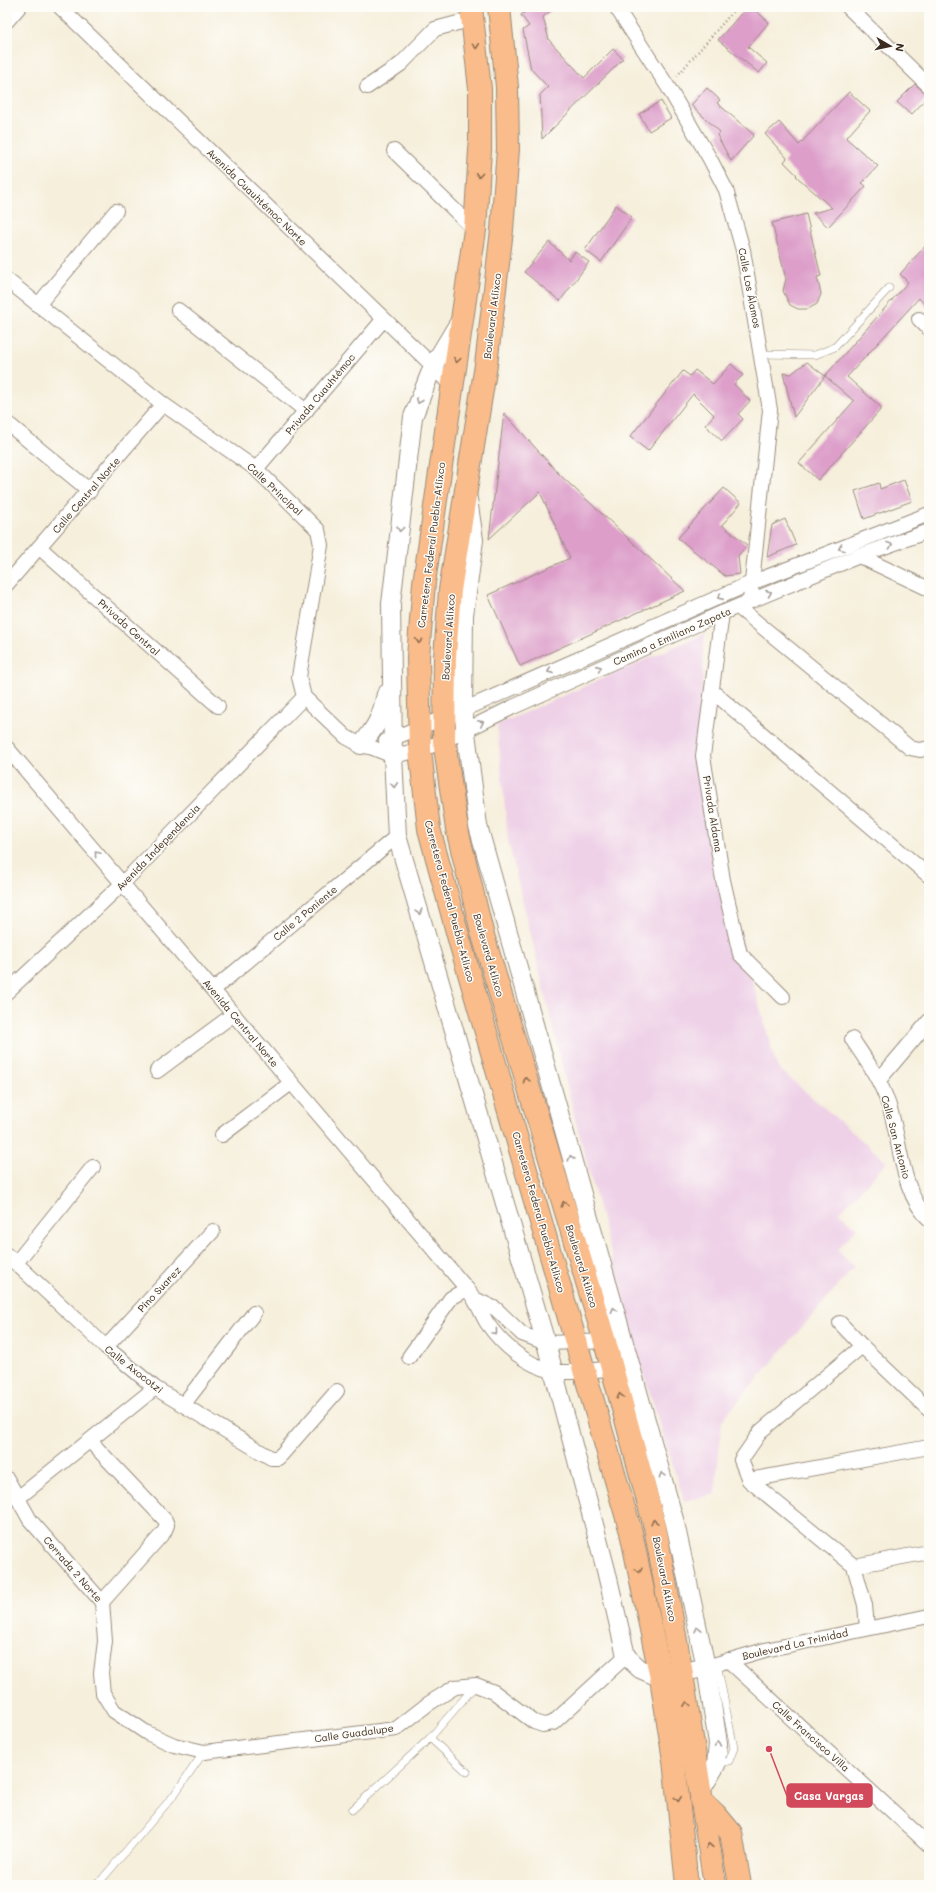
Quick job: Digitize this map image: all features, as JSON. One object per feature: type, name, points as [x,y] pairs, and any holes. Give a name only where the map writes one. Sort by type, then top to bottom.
[{"type":"main road","name":"Boulevard Atlixco","points":[[499,7],[507,87],[508,149],[502,230],[486,365],[450,590],[445,657],[454,713],[444,741],[457,828],[482,932],[622,1367],[655,1527],[682,1674],[700,1797],[715,1885]]},
{"type":"main road","name":"Carretera Federal Puebla-Atlixco","points":[[472,13],[480,97],[480,150],[475,230],[424,583],[418,656],[420,750],[431,837],[459,939],[631,1532],[661,1678]]},
{"type":"main road","points":[[661,1678],[674,1760],[687,1885]]},
{"type":"main road","points":[[700,1797],[731,1833],[740,1885]]},
{"type":"street","points":[[7,21],[19,7]]},
{"type":"street","name":"Avenida Cuauhtémoc Norte","points":[[60,7],[383,320],[433,366],[453,388]]},
{"type":"street","name":"Calle Los Álamos","points":[[616,7],[668,87],[710,159],[726,190],[743,250],[762,354],[770,410],[751,583],[744,604]]},
{"type":"street","points":[[848,7],[929,86]]},
{"type":"street","points":[[367,87],[401,64],[435,29],[472,13]]},
{"type":"street","points":[[394,151],[475,230]]},
{"type":"street","points":[[38,305],[116,211]]},
{"type":"street","name":"Calle Principal","points":[[7,280],[163,404],[256,469],[318,530],[321,546],[299,677],[304,697]]},
{"type":"street","points":[[178,310],[306,411]]},
{"type":"street","points":[[463,317],[433,366],[413,417],[391,604],[393,756],[397,836],[546,1343],[626,1656],[640,1669],[661,1678]]},
{"type":"street","name":"Privada Cuauhtémoc","points":[[256,469],[383,320]]},
{"type":"street","name":"Calle Central Norte","points":[[7,584],[90,491],[163,404]]},
{"type":"street","points":[[7,423],[90,491]]},
{"type":"street","name":"Camino a Emiliano Zapata","points":[[419,727],[751,583],[929,514]]},
{"type":"street","name":"Camino a Emiliano Zapata","points":[[420,750],[444,741],[513,707],[722,613],[858,556],[929,531]]},
{"type":"street","name":"Privada Central","points":[[40,548],[218,706]]},
{"type":"street","points":[[858,556],[929,589]]},
{"type":"street","points":[[744,604],[910,748],[920,750],[929,748]]},
{"type":"street","name":"Privada Aldama","points":[[722,613],[703,756],[723,880],[740,954],[783,997]]},
{"type":"street","points":[[367,746],[382,714],[392,670]]},
{"type":"street","points":[[712,691],[929,876]]},
{"type":"street","points":[[304,697],[346,737],[393,756],[420,750]]},
{"type":"street","name":"Avenida Independencia","points":[[7,992],[122,884],[304,697]]},
{"type":"street","points":[[454,713],[465,731],[478,826],[614,1341]]},
{"type":"street","points":[[367,746],[419,727]]},
{"type":"street","name":"Avenida Central Norte","points":[[7,748],[471,1294],[487,1323],[510,1349],[532,1364],[554,1372],[622,1367]]},
{"type":"street","name":"Calle 2 Poniente","points":[[213,990],[397,836]]},
{"type":"street","points":[[156,1071],[234,1014]]},
{"type":"street","points":[[879,1080],[929,1021]]},
{"type":"street","name":"Calle San Antonio","points":[[852,1039],[879,1080],[889,1104],[908,1181],[920,1211],[929,1219]]},
{"type":"street","points":[[222,1135],[291,1083]]},
{"type":"street","points":[[11,1259],[93,1167]]},
{"type":"street","name":"Pino Suarez","points":[[106,1348],[213,1231]]},
{"type":"street","name":"Calle Axocotzi","points":[[11,1259],[106,1348],[155,1388],[272,1458],[278,1458],[337,1390]]},
{"type":"street","points":[[409,1356],[451,1298],[471,1294]]},
{"type":"street","name":"Avenida Central Norte","points":[[471,1294],[496,1309],[522,1334],[546,1343],[577,1344],[614,1341]]},
{"type":"street","points":[[183,1405],[254,1313]]},
{"type":"street","points":[[840,1323],[929,1410]]},
{"type":"street","points":[[862,1346],[762,1430],[741,1460],[749,1480],[854,1566],[865,1605],[867,1628]]},
{"type":"street","points":[[622,1367],[675,1523],[717,1664],[718,1743],[716,1765],[700,1797]]},
{"type":"street","points":[[18,1498],[155,1388]]},
{"type":"street","points":[[90,1441],[167,1525],[164,1532],[102,1602]]},
{"type":"street","points":[[749,1480],[929,1446]]},
{"type":"street","name":"Cerrada 2 Norte","points":[[8,1481],[30,1520],[102,1602],[105,1641],[101,1673],[102,1686],[103,1694],[114,1711],[146,1733],[174,1745],[204,1752]]},
{"type":"street","points":[[854,1566],[929,1552]]},
{"type":"street","name":"Boulevard La Trinidad","points":[[661,1678],[682,1674],[765,1650],[929,1616]]},
{"type":"street","name":"Calle Guadalupe","points":[[204,1752],[396,1729],[428,1704],[455,1687],[476,1686],[494,1692],[534,1722],[543,1725],[553,1723],[626,1656]]},
{"type":"street","name":"Calle Francisco Villa","points":[[717,1664],[929,1845]]},
{"type":"lane","points":[[762,354],[815,355],[835,347],[889,288]]},
{"type":"lane","points":[[352,1810],[430,1738],[476,1686]]},
{"type":"lane","points":[[430,1738],[467,1772]]},
{"type":"lane","points":[[97,1885],[174,1795],[204,1752]]},
{"type":"path","points":[[668,87],[737,7]]},
{"type":"shaded area","points":[[704,634],[701,718],[716,825],[748,966],[777,1067],[887,1162],[839,1213],[857,1228],[837,1250],[854,1267],[722,1420],[715,1494],[684,1501],[641,1365],[575,1119],[508,840],[497,725]]},
{"type":"building","points":[[532,7],[556,7],[543,17],[549,40],[584,78],[613,49],[623,59],[542,139],[540,95],[548,87],[531,69],[523,30],[529,26],[521,15]]},
{"type":"building","points":[[747,7],[751,7],[769,22],[748,47],[767,63],[759,73],[718,40]]},
{"type":"building","points":[[915,84],[929,96],[911,115],[897,102]]},
{"type":"building","points":[[707,88],[720,100],[717,103],[754,135],[731,161],[717,135],[720,132],[691,105]]},
{"type":"building","points":[[849,92],[870,111],[846,138],[878,166],[862,183],[866,186],[828,227],[813,213],[832,208],[796,176],[797,175],[784,162],[787,158],[765,134],[779,122],[799,145]]},
{"type":"building","points":[[661,101],[671,118],[649,131],[639,114]]},
{"type":"building","points":[[616,205],[632,217],[601,262],[585,250]]},
{"type":"building","points":[[806,214],[821,276],[817,277],[821,294],[817,304],[808,309],[798,309],[790,305],[783,291],[786,279],[772,223]]},
{"type":"building","points":[[549,242],[569,260],[575,252],[589,262],[560,301],[524,272]]},
{"type":"building","points":[[929,242],[929,309],[919,298],[847,377],[882,408],[818,480],[799,463],[854,401],[825,376],[908,282],[900,274]]},
{"type":"building","points":[[807,362],[825,376],[794,417],[783,373],[791,374]]},
{"type":"building","points":[[731,364],[743,375],[734,384],[750,401],[738,414],[743,419],[722,441],[705,425],[714,415],[693,394],[648,451],[630,437],[683,371],[690,376],[695,370],[713,384]]},
{"type":"building","points":[[504,413],[559,474],[685,591],[520,666],[488,595],[570,558],[540,492],[489,539]]},
{"type":"building","points":[[904,480],[912,501],[864,519],[855,491],[879,483],[880,489]]},
{"type":"building","points":[[724,488],[741,503],[722,525],[747,545],[738,556],[740,574],[725,576],[678,538]]},
{"type":"building","points":[[785,519],[796,545],[767,557],[772,525]]},
{"type":"place","name":"Casa Vargas","points":[[769,1749]]}]
